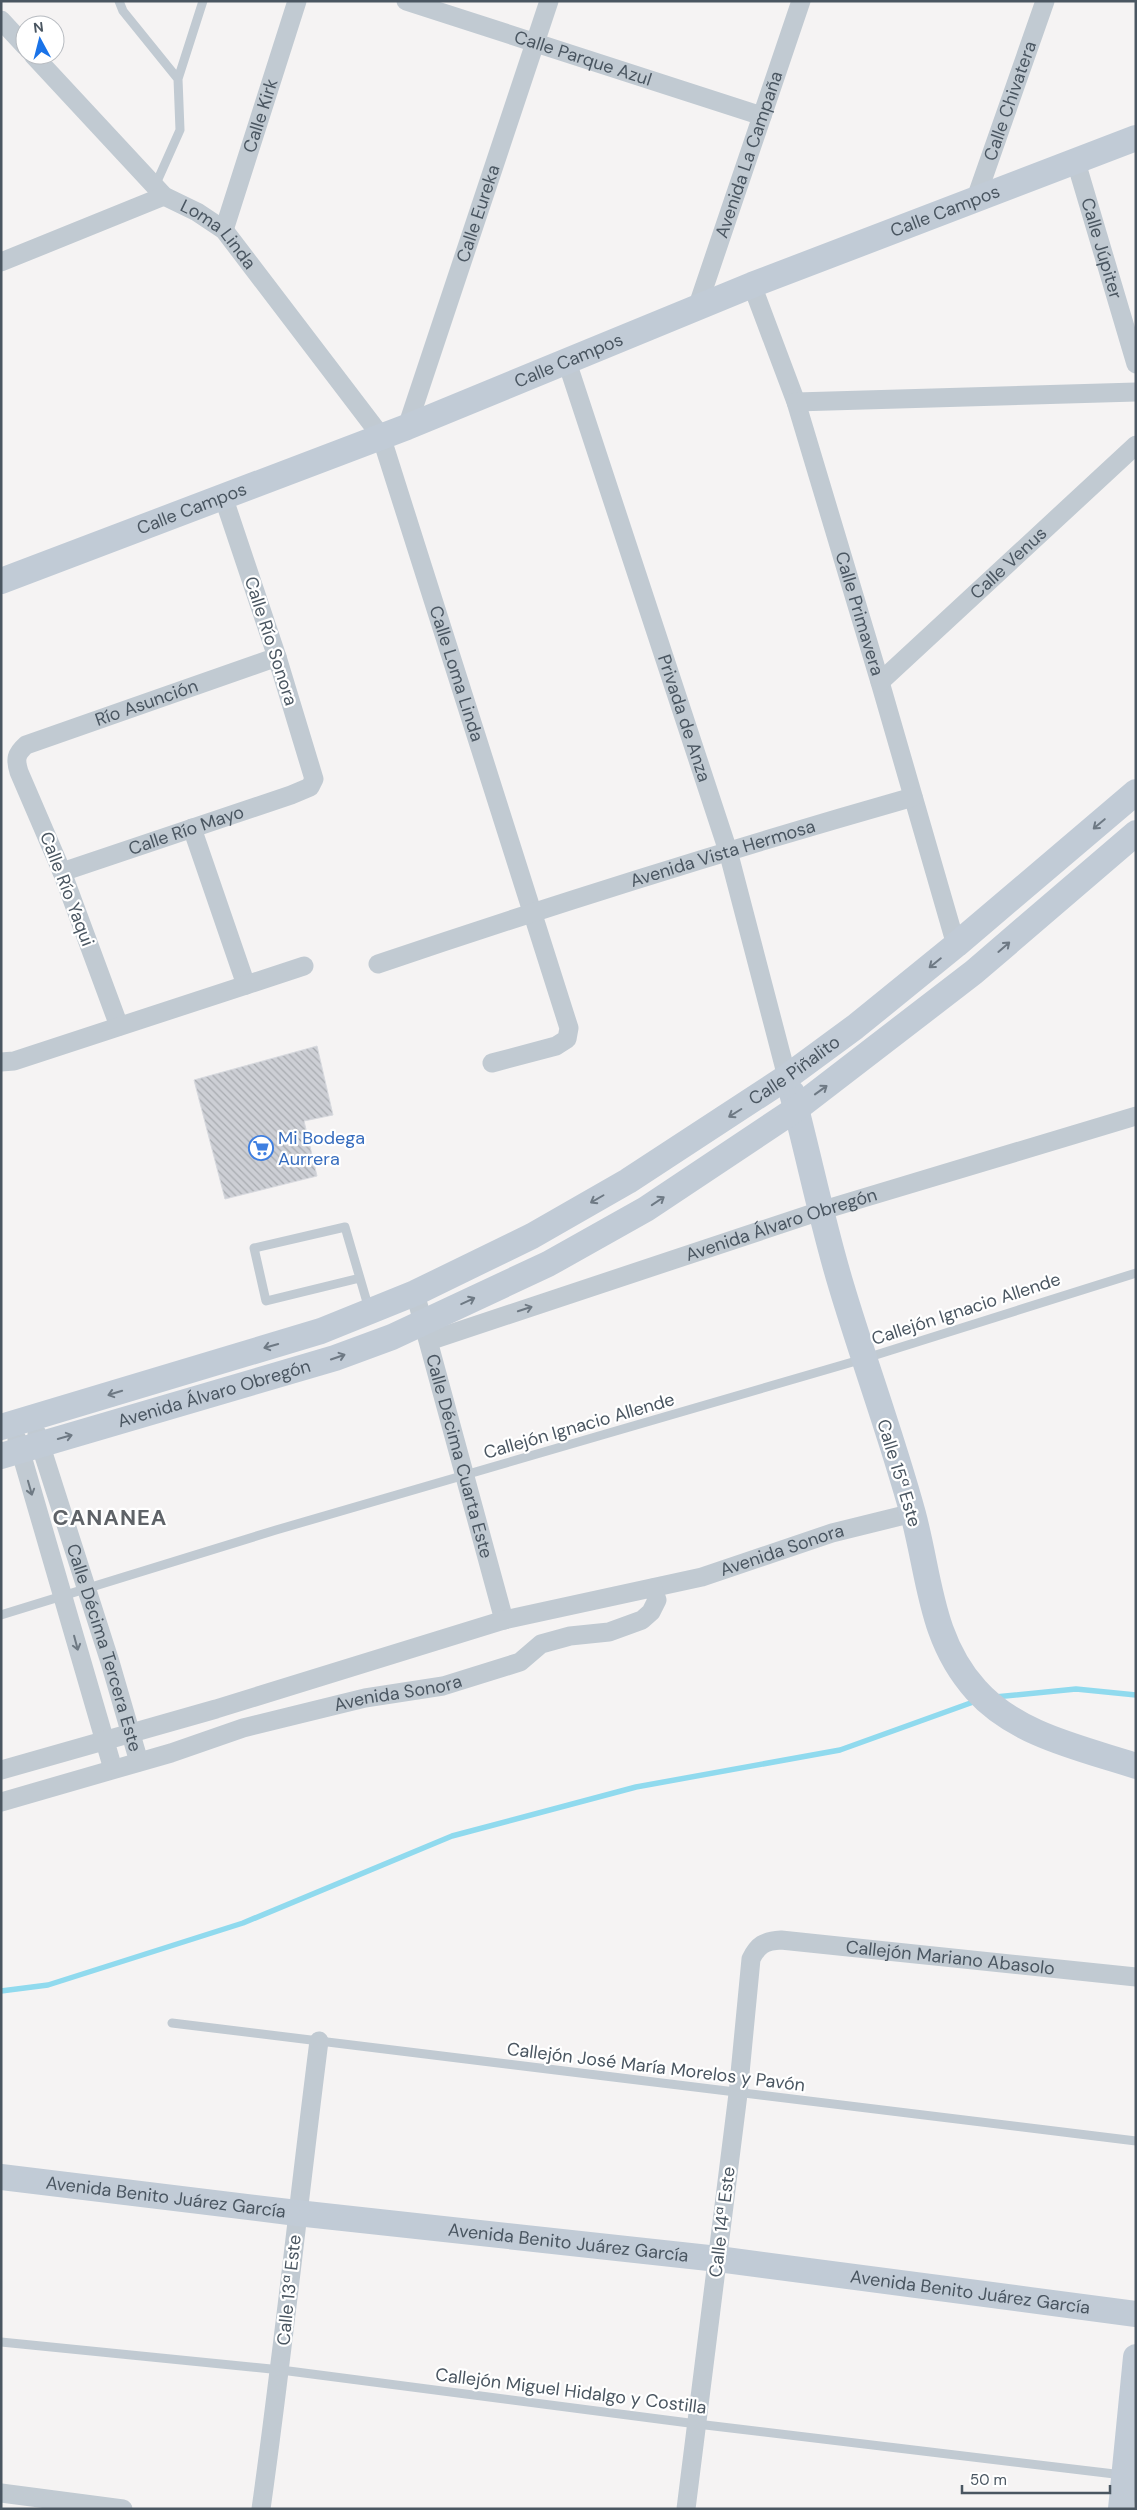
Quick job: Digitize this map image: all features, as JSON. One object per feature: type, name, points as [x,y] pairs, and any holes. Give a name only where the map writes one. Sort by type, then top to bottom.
[{"type":"street","name":"Calle Kirk","points":[[224,230],[297,1]]},
{"type":"street","name":"Calle Parque Azul","points":[[406,1],[534,44],[762,116]]},
{"type":"street","name":"Calle Eureka","points":[[407,427],[549,1]]},
{"type":"street","name":"Avenida La Campaña","points":[[697,308],[801,1]]},
{"type":"street","name":"Calle Chivatera","points":[[975,201],[1045,1]]},
{"type":"street","points":[[1,20],[15,35]]},
{"type":"street","name":"Loma Linda","points":[[42,65],[159,191],[197,212],[224,230],[381,436]]},
{"type":"street","name":"Calle Campos","points":[[1,581],[407,427],[752,285],[1136,138]]},
{"type":"street","name":"Calle Júpiter","points":[[1076,162],[1136,364]]},
{"type":"street","points":[[1,262],[159,191]]},
{"type":"street","name":"Calle Primavera","points":[[752,285],[796,402],[956,945]]},
{"type":"street","name":"Privada de Anza","points":[[567,362],[728,851],[788,1077]]},
{"type":"street","points":[[796,402],[1136,392]]},
{"type":"street","name":"Calle Loma Linda","points":[[381,436],[570,1028],[567,1039],[556,1046],[492,1063]]},
{"type":"street","name":"Calle Venus","points":[[880,682],[1136,445]]},
{"type":"street","name":"Calle Río Sonora","points":[[223,496],[312,769],[314,779],[310,786]]},
{"type":"street","name":"Río Asunción","points":[[18,752],[26,745],[277,657]]},
{"type":"street","name":"Calle Río Yaqui","points":[[18,752],[16,761],[19,772],[62,872],[119,1026]]},
{"type":"street","name":"Calle Río Mayo","points":[[62,872],[291,795],[310,786]]},
{"type":"street","name":"Calle Piñalito","points":[[415,1293],[532,1236],[619,1186],[743,1108],[788,1077],[855,1027],[956,945],[1136,792]]},
{"type":"street","name":"Avenida Vista Hermosa","points":[[378,964],[532,911],[913,797]]},
{"type":"street","points":[[192,828],[246,985]]},
{"type":"street","name":"Calle Piñalito","points":[[426,1331],[646,1209],[796,1108],[974,972],[1136,833]]},
{"type":"street","points":[[1,1062],[14,1061],[304,966]]},
{"type":"street","name":"Calle 15ª Este","points":[[788,1077],[820,1211],[913,1513],[940,1633],[957,1665],[977,1691],[1003,1713],[1043,1736],[1136,1766]]},
{"type":"street","name":"Avenida Álvaro Obregón","points":[[20,1451],[335,1358],[392,1337],[426,1331],[1136,1116]]},
{"type":"street","name":"Avenida Álvaro Obregón","points":[[15,1423],[321,1331],[415,1293]]},
{"type":"street","name":"Calle Décima Cuarta Este","points":[[415,1293],[504,1620]]},
{"type":"street","name":"Calle Décima Tercera Este","points":[[15,1423],[20,1451],[104,1740]]},
{"type":"street","name":"Calle Décima Tercera Este","points":[[20,1451],[86,1590],[139,1762]]},
{"type":"street","name":"Avenida Sonora","points":[[104,1740],[216,1708],[504,1620],[702,1577],[832,1533],[913,1513]]},
{"type":"street","name":"Avenida Sonora","points":[[1,1802],[139,1762],[243,1728],[365,1698],[443,1686],[520,1662],[541,1644],[570,1636],[609,1632],[642,1620],[651,1612],[657,1600],[653,1588]]},
{"type":"street","points":[[1,1770],[104,1740],[112,1769]]},
{"type":"street","name":"Callejón Mariano Abasolo","points":[[766,1941],[780,1940],[1136,1978]]},
{"type":"street","name":"Calle 14ª Este","points":[[686,2509],[738,2094],[751,1960],[756,1948],[766,1941]]},
{"type":"street","name":"Calle 13ª Este","points":[[261,2509],[281,2370],[297,2213],[319,2041]]},
{"type":"street","name":"Avenida Benito Juárez García","points":[[1,2177],[297,2213],[718,2259],[1136,2314]]},
{"type":"street","points":[[1121,2509],[1130,2475],[1136,2358]]},
{"type":"street","points":[[1,2493],[123,2509]]},
{"type":"lane","points":[[119,1],[123,11],[178,79]]},
{"type":"lane","points":[[159,191],[180,130],[178,79],[203,1]]},
{"type":"lane","points":[[360,1278],[266,1301],[254,1248],[345,1227],[360,1278],[370,1312]]},
{"type":"lane","name":"Callejón Ignacio Allende","points":[[1,1615],[276,1530],[864,1358],[1136,1273]]},
{"type":"lane","name":"Callejón José María Morelos y Pavón","points":[[172,2023],[738,2094],[1136,2141]]},
{"type":"lane","name":"Callejón Miguel Hidalgo y Costilla","points":[[1,2342],[281,2370],[697,2424],[1130,2475]]},
{"type":"building","name":"Mi Bodega Aurrera","points":[[317,1046],[333,1115],[304,1121],[317,1176],[225,1199],[194,1080]]},
{"type":"waterway","points":[[995,1697],[1076,1689],[1136,1695]]},
{"type":"waterway","points":[[1,1991],[48,1985],[243,1923],[452,1836],[636,1787],[840,1750],[976,1701]]},
{"type":"place","name":"Mi Bodega Aurrera","points":[[261,1148]]},
{"type":"district","name":"CANANEA","points":[[110,1517]]}]
